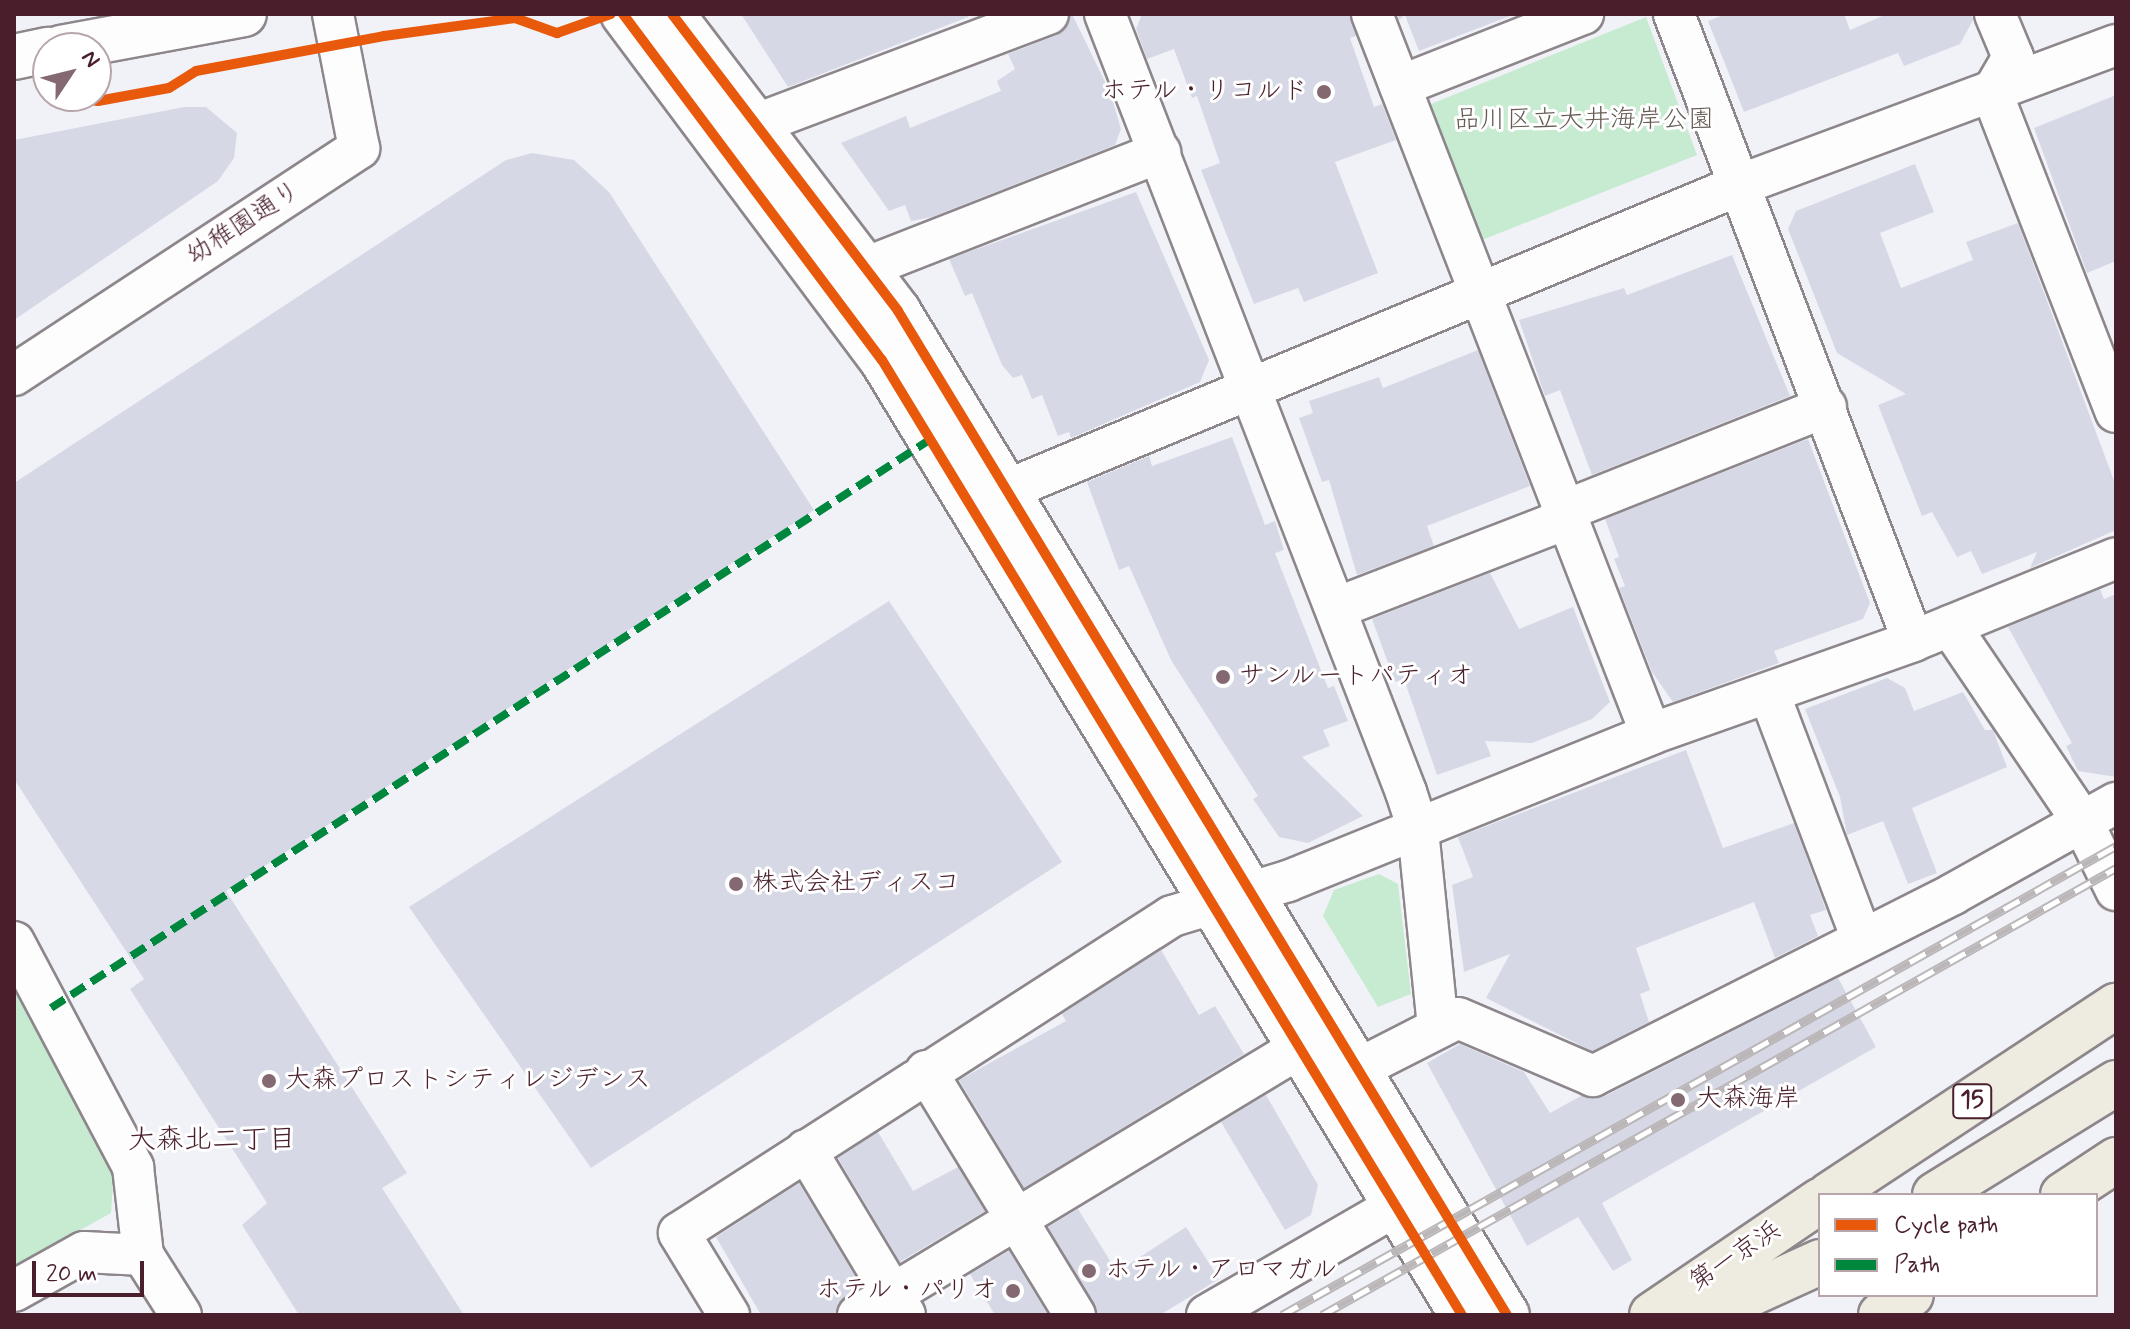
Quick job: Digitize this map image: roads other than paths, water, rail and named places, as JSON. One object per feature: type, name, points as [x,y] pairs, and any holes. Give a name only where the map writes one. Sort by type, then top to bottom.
[{"type":"highway","name":"15","points":[[1832,1193],[2116,1006]]},
{"type":"highway","points":[[1938,1193],[2116,1083]]},
{"type":"highway","points":[[2066,1193],[2116,1160]]},
{"type":"highway","name":"第一京浜","points":[[1652,1315],[1818,1202]]},
{"type":"highway","points":[[1678,1315],[1752,1293],[1818,1263]]},
{"type":"highway","points":[[1881,1315],[1908,1297]]},
{"type":"street","points":[[112,38],[240,14]]},
{"type":"street","name":"幼稚園通り","points":[[14,375],[359,148],[333,14]]},
{"type":"street","points":[[623,14],[882,360],[1232,900],[1358,1069],[1507,1315]]},
{"type":"street","points":[[672,14],[867,267],[1007,490],[1232,900],[1299,1048],[1462,1315]]},
{"type":"street","points":[[757,124],[1048,14]]},
{"type":"street","points":[[1105,14],[1339,607],[1418,830],[1438,1027]]},
{"type":"street","points":[[1372,14],[1651,734]]},
{"type":"street","points":[[1400,86],[1583,14]]},
{"type":"street","points":[[1674,14],[1742,184],[1913,641]]},
{"type":"street","points":[[1992,93],[2013,57],[1995,14]]},
{"type":"street","points":[[1007,490],[1742,184],[2116,45]]},
{"type":"street","points":[[1992,93],[2116,412]]},
{"type":"street","points":[[867,267],[1160,152]]},
{"type":"street","points":[[1339,607],[1553,524],[1564,511],[1826,407]]},
{"type":"street","points":[[729,1315],[679,1233],[926,1071],[1172,916],[1232,900],[1418,830],[1651,734],[1913,641],[2116,558]]},
{"type":"street","points":[[1950,626],[2082,821],[2116,890]]},
{"type":"street","points":[[1769,693],[1862,939]]},
{"type":"street","points":[[1358,1069],[1458,1018],[1593,1076],[1862,939],[2116,803]]},
{"type":"street","points":[[18,958],[133,1167],[143,1255],[181,1315]]},
{"type":"street","points":[[858,1315],[899,1305],[1017,1221],[1299,1048]]},
{"type":"street","points":[[926,1071],[1075,1315]]},
{"type":"street","points":[[806,1150],[899,1305]]},
{"type":"street","points":[[1207,1315],[1394,1207]]},
{"type":"street","points":[[14,1291],[84,1252],[143,1255]]},
{"type":"railway","points":[[1282,1315],[2116,846]]},
{"type":"railway","points":[[1322,1315],[2116,868]]},
{"type":"place","name":"ホテル・リコルド","points":[[1324,92]]},
{"type":"place","name":"サンルートパティオ","points":[[1223,677]]},
{"type":"place","name":"株式会社ディスコ","points":[[736,884]]},
{"type":"place","name":"大森プロストシティレジデンス","points":[[269,1081]]},
{"type":"place","name":"大森海岸","points":[[1678,1100]]},
{"type":"place","name":"ホテル・アロマガル","points":[[1089,1271]]},
{"type":"place","name":"ホテル・パリオ","points":[[1013,1291]]},
{"type":"district","name":"大森北二丁目","points":[[212,1141]]},
{"type":"park label","name":"品川区立大井海岸公園","points":[[1584,121]]}]
